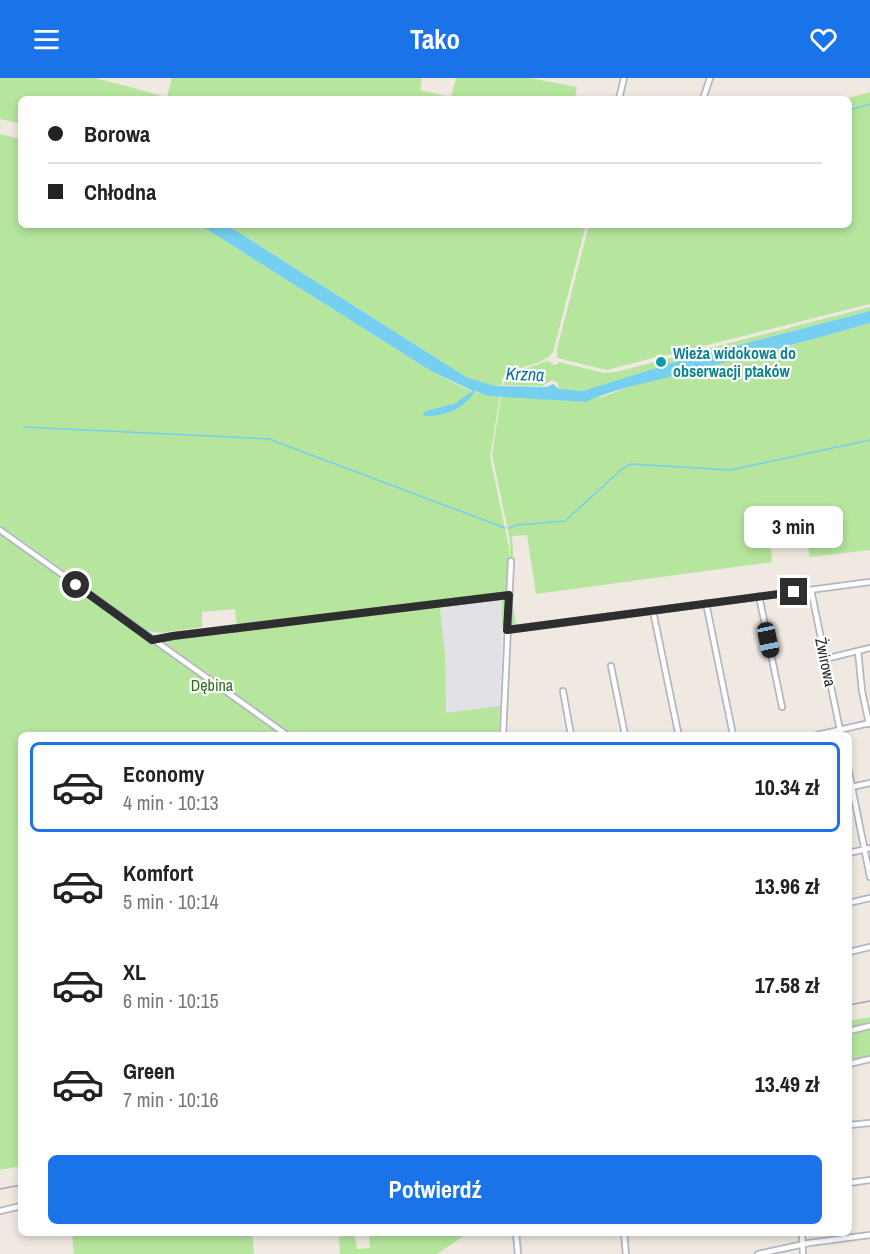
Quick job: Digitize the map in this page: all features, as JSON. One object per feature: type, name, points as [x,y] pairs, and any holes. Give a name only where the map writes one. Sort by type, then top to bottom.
[{"type":"street","points":[[620,96],[624,78]]},
{"type":"street","points":[[704,96],[710,78]]},
{"type":"street","points":[[0,530],[283,732]]},
{"type":"street","points":[[503,732],[511,561]]},
{"type":"street","points":[[507,630],[870,582]]},
{"type":"street","name":"Żwirowa","points":[[811,590],[841,732]]},
{"type":"street","points":[[152,640],[509,595]]},
{"type":"street","points":[[759,596],[782,707]]},
{"type":"street","points":[[706,603],[732,732]]},
{"type":"street","points":[[653,611],[678,732]]},
{"type":"street","points":[[825,659],[870,648]]},
{"type":"street","points":[[844,732],[870,724],[862,691],[858,651]]},
{"type":"street","points":[[611,666],[624,732]]},
{"type":"street","points":[[563,691],[570,732]]},
{"type":"street","points":[[870,783],[852,787],[867,849],[870,877]]},
{"type":"street","points":[[852,852],[867,849]]},
{"type":"street","points":[[852,902],[870,898]]},
{"type":"street","points":[[852,951],[870,947]]},
{"type":"street","points":[[852,1030],[870,1026]]},
{"type":"street","points":[[852,1063],[870,1059]]},
{"type":"street","points":[[852,1125],[870,1123]]},
{"type":"street","points":[[852,1183],[870,1180]]},
{"type":"street","points":[[0,1211],[18,1207]]},
{"type":"street","points":[[516,1236],[518,1254]]},
{"type":"street","points":[[624,1236],[626,1254]]},
{"type":"street","points":[[802,1236],[803,1254]]},
{"type":"street","points":[[758,1254],[803,1244],[870,1236]]},
{"type":"shaded area","points":[[503,598],[500,706],[446,713],[445,656],[440,607]]},
{"type":"green space","points":[[0,78],[95,78],[163,96],[18,96],[18,123],[0,119]]},
{"type":"green space","points":[[172,78],[422,78],[420,90],[447,96],[167,96]]},
{"type":"green space","points":[[456,78],[530,78],[577,87],[576,96],[451,96]]},
{"type":"green space","points":[[870,92],[870,304],[676,353],[656,355],[656,357],[607,370],[557,358],[557,349],[588,228],[852,228],[852,97]]},
{"type":"green space","name":"Dębina","points":[[0,134],[18,138],[18,228],[205,228],[431,371],[473,391],[500,396],[490,457],[509,548],[510,565],[505,626],[502,626],[502,598],[440,607],[445,656],[446,713],[500,706],[499,732],[18,732],[18,1167],[0,1170],[0,528],[158,641],[237,630],[235,609],[202,612],[202,627],[161,633],[148,631],[0,525]]},
{"type":"green space","points":[[232,228],[585,228],[553,352],[542,361],[507,374],[502,379],[502,385],[494,386],[466,377]]},
{"type":"green space","points":[[870,307],[870,311],[685,359],[583,391],[559,389],[558,383],[552,380],[542,386],[503,385],[510,375],[546,361],[551,364],[556,365],[559,362],[604,373],[616,372]]},
{"type":"green space","points":[[870,323],[870,550],[810,557],[801,518],[769,522],[772,562],[536,594],[527,535],[512,536],[514,567],[512,600],[516,625],[510,625],[510,541],[492,454],[501,396],[587,402],[594,397],[602,397],[634,385]]},
{"type":"green space","points":[[870,1017],[870,1057],[852,1060],[852,1020]]},
{"type":"green space","points":[[72,1236],[252,1236],[254,1254],[74,1254]]},
{"type":"green space","points":[[355,1236],[357,1249],[370,1248],[369,1236],[464,1236],[437,1254],[340,1254],[339,1237]]},
{"type":"water","points":[[205,228],[232,228],[466,377],[494,386],[547,387],[553,384],[559,389],[583,391],[685,359],[870,311],[870,323],[622,389],[587,402],[488,396],[475,391],[466,402],[454,410],[440,415],[425,416],[423,414],[426,411],[454,404],[473,391],[431,371]]},
{"type":"waterway","points":[[852,109],[870,104]]},
{"type":"waterway","points":[[24,427],[269,439],[505,528]]},
{"type":"waterway","points":[[509,528],[517,525],[565,521],[622,469],[631,464],[730,470],[870,440]]},
{"type":"railway","points":[[852,1004],[870,1001]]},
{"type":"railway","points":[[0,1189],[18,1186]]},
{"type":"place","name":"Wieża widokowa do obserwacji ptaków","points":[[661,362]]},
{"type":"route","points":[[76,585],[152,640],[509,595],[507,630],[794,592]]},
{"type":"water label","name":"Krzna","points":[[525,374]]}]
